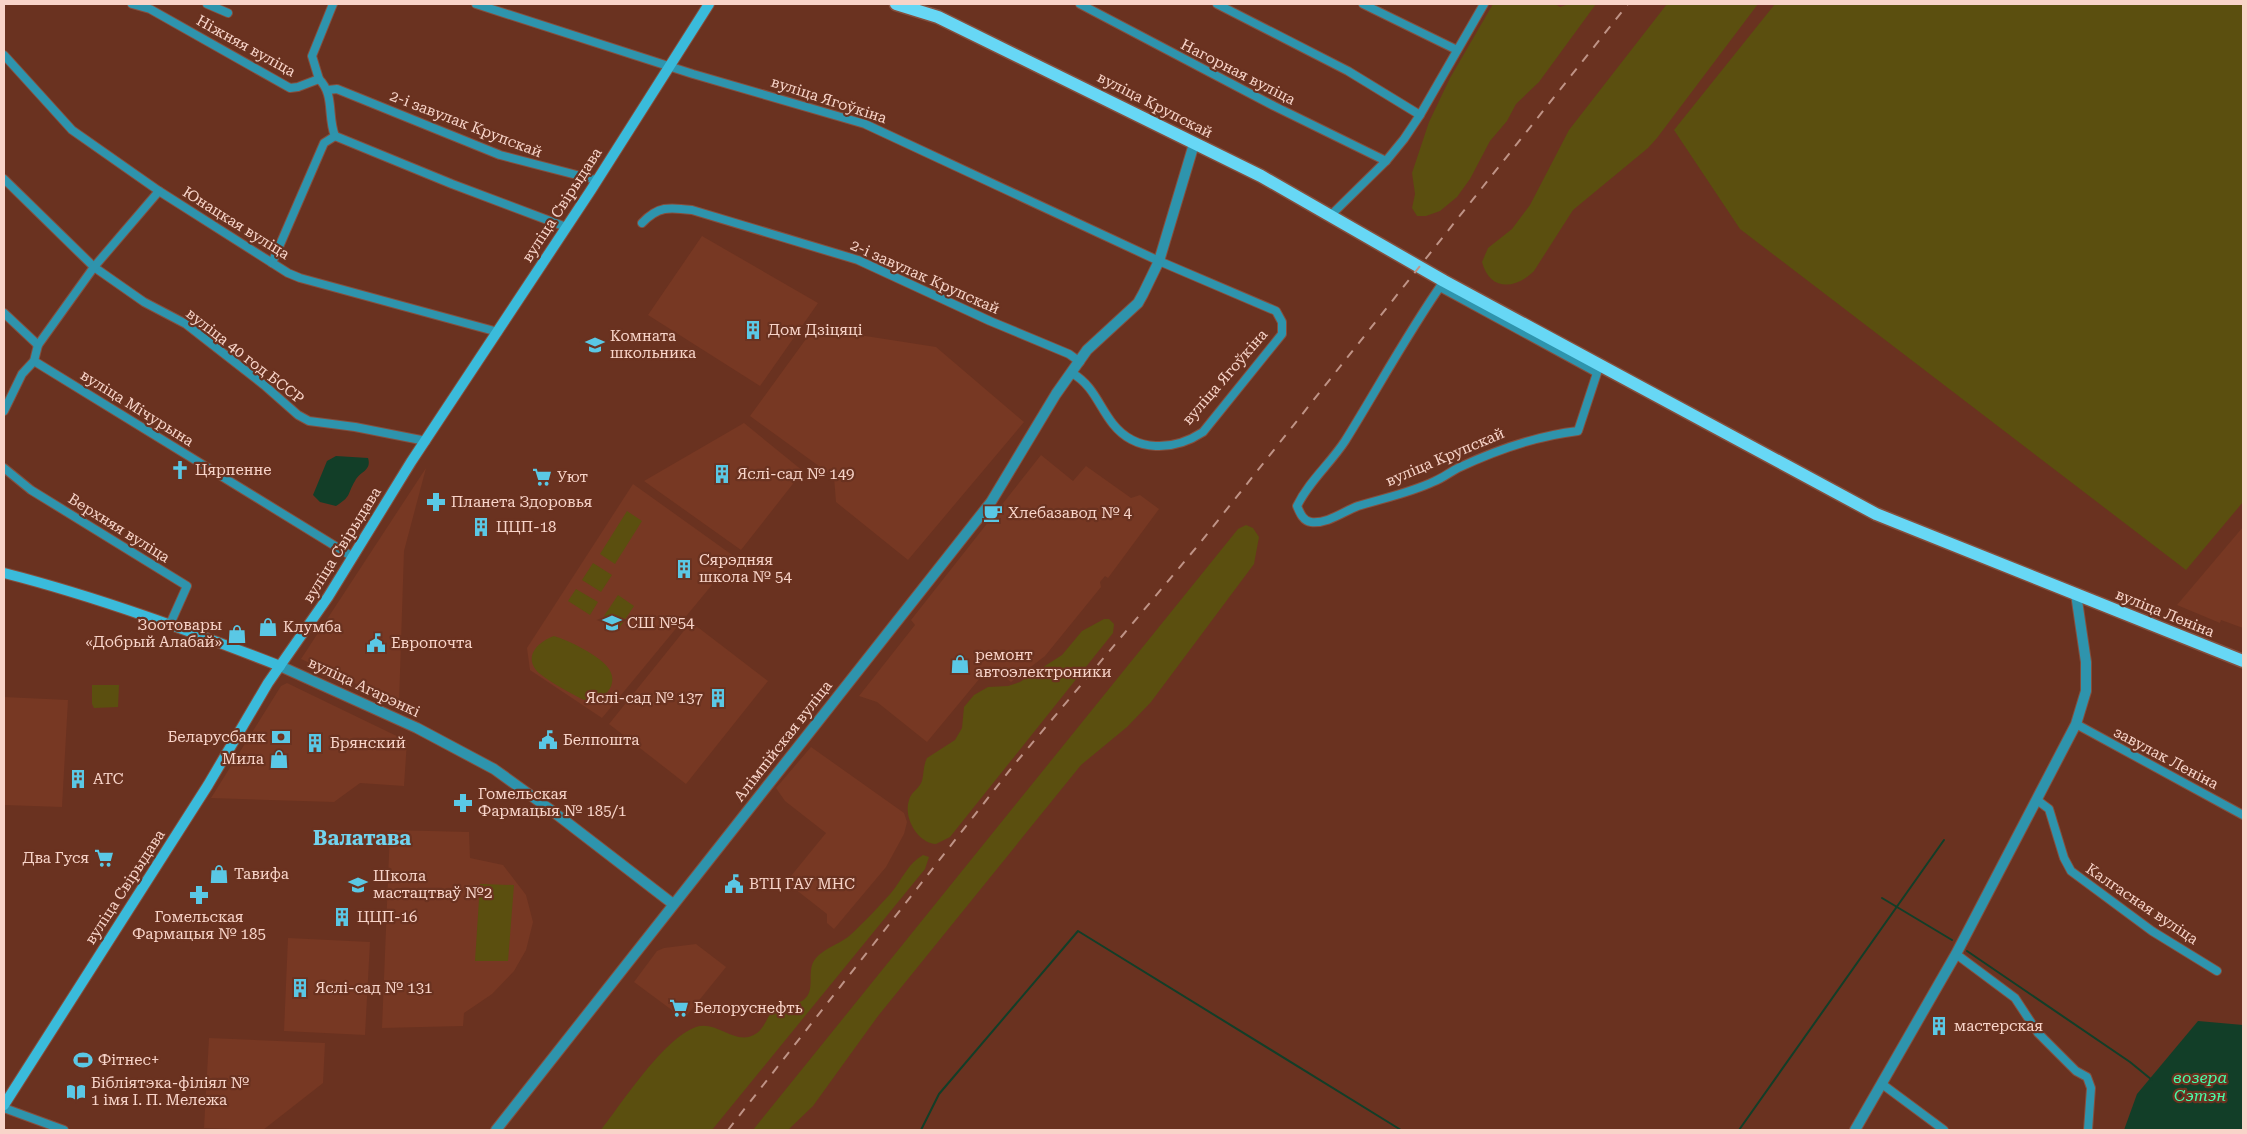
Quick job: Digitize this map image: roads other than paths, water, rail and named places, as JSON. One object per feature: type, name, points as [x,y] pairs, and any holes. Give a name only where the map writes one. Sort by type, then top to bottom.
[{"type":"main road","name":"вуліца Свірыдава","points":[[4,1106],[208,785],[280,666],[328,597],[426,441],[709,4]]},
{"type":"main road","name":"вуліца Крупскай","points":[[896,4],[938,17],[1108,99],[1260,176],[1392,251],[1442,284],[1598,368]]},
{"type":"main road","name":"вуліца Леніна","points":[[1598,368],[1876,514],[2243,661]]},
{"type":"main road","name":"вуліца Агарэнкі","points":[[4,573],[66,590],[170,624],[280,666]]},
{"type":"street","name":"Ніжняя вуліца","points":[[132,4],[150,9],[290,88],[298,88],[319,79]]},
{"type":"street","points":[[207,4],[228,13]]},
{"type":"street","points":[[333,4],[312,56],[319,79],[328,90],[335,136]]},
{"type":"street","name":"вуліца Ягоўкіна","points":[[476,4],[485,5],[709,79],[865,124],[1159,261],[1276,311],[1282,322],[1282,334],[1203,432],[1190,440],[1173,446],[1158,447],[1144,445],[1129,438],[1114,425],[1085,381],[1072,373]]},
{"type":"street","name":"Нагорная вуліца","points":[[1080,4],[1290,114],[1386,161]]},
{"type":"street","points":[[1217,4],[1348,71],[1420,115]]},
{"type":"street","points":[[1363,4],[1456,50]]},
{"type":"street","points":[[1330,216],[1386,161],[1404,139],[1420,115],[1484,4]]},
{"type":"street","name":"Юнацкая вуліца","points":[[4,55],[72,130],[159,191],[272,263],[300,278],[498,332]]},
{"type":"street","name":"2-і завулак Крупскай","points":[[328,90],[336,89],[500,155],[596,180]]},
{"type":"street","points":[[335,136],[452,184],[566,226]]},
{"type":"street","points":[[272,263],[324,143],[335,136]]},
{"type":"street","points":[[1080,362],[1096,339],[1138,303],[1159,261],[1194,144]]},
{"type":"street","name":"вуліца 40 год БССР","points":[[4,179],[94,267],[144,302],[186,324],[264,385],[298,415],[309,421],[355,427],[426,441]]},
{"type":"street","points":[[4,411],[22,374],[34,361],[38,345],[94,267],[159,191]]},
{"type":"street","name":"2-і завулак Крупскай","points":[[642,223],[658,210],[682,209],[858,260],[990,321],[1069,354],[1080,362]]},
{"type":"street","name":"вуліца Крупскай","points":[[1442,284],[1343,444],[1304,493],[1297,506],[1301,515],[1306,520],[1313,522],[1329,519],[1357,506],[1401,495],[1435,481],[1457,468],[1517,444],[1547,436],[1578,431],[1598,368]]},
{"type":"street","points":[[4,313],[38,345]]},
{"type":"street","name":"вуліца Мічурына","points":[[34,361],[353,557]]},
{"type":"street","name":"Алімпійская вуліца","points":[[496,1130],[991,502],[1056,394],[1080,362]]},
{"type":"street","name":"Верхняя вуліца","points":[[4,468],[31,490],[186,586],[170,624]]},
{"type":"street","points":[[1856,1130],[1956,954],[2076,724],[2086,691],[2086,662],[2076,594]]},
{"type":"street","name":"вуліца Агарэнкі","points":[[280,666],[417,728],[494,769],[551,810],[673,904]]},
{"type":"street","name":"завулак Леніна","points":[[2076,724],[2243,815]]},
{"type":"street","name":"Калгасная вуліца","points":[[2037,800],[2049,809],[2064,858],[2071,871],[2152,931],[2217,971]]},
{"type":"street","points":[[1956,954],[2015,998],[2038,1033],[2076,1071],[2087,1078],[2091,1088],[2088,1130]]},
{"type":"street","points":[[1882,1084],[1944,1130]]},
{"type":"street","points":[[4,1106],[64,1130]]},
{"type":"water","points":[[336,456],[368,458],[369,462],[367,468],[355,481],[347,497],[336,506],[320,502],[313,495],[327,461]]},
{"type":"water","name":"возера Сэтэн","points":[[2198,1021],[2243,1025],[2243,1130],[2124,1130],[2137,1094]]},
{"type":"waterway","points":[[1739,1130],[1944,840]]},
{"type":"waterway","points":[[1882,898],[1952,940]]},
{"type":"waterway","points":[[921,1130],[939,1094],[1078,931],[1401,1130]]},
{"type":"waterway","points":[[1967,951],[2130,1062],[2152,1080]]},
{"type":"railway","points":[[728,1130],[1013,766],[1200,543],[1628,4]]},
{"type":"place","name":"Дом Дзіцяці","points":[[753,330]]},
{"type":"place","name":"Комната школьника","points":[[595,345]]},
{"type":"place","name":"Цярпенне","points":[[180,470]]},
{"type":"place","name":"Яслі-сад № 149","points":[[722,474]]},
{"type":"place","name":"Уют","points":[[542,477]]},
{"type":"place","name":"Планета Здоровья","points":[[436,502]]},
{"type":"place","name":"Хлебазавод № 4","points":[[993,513]]},
{"type":"place","name":"ЦЦП-18","points":[[481,527]]},
{"type":"place","name":"Сярэдняя школа № 54","points":[[684,569]]},
{"type":"place","name":"СШ №54","points":[[612,623]]},
{"type":"place","name":"Клумба","points":[[268,627]]},
{"type":"place","name":"Зоотовары «Добрый Алабай»","points":[[237,634]]},
{"type":"place","name":"Европочта","points":[[376,643]]},
{"type":"place","name":"ремонт автоэлектроники","points":[[960,664]]},
{"type":"place","name":"Яслі-сад № 137","points":[[718,698]]},
{"type":"place","name":"Беларусбанк","points":[[281,737]]},
{"type":"place","name":"Белпошта","points":[[548,740]]},
{"type":"place","name":"Брянский","points":[[315,743]]},
{"type":"place","name":"Мила","points":[[279,759]]},
{"type":"place","name":"АТС","points":[[78,779]]},
{"type":"place","name":"Гомельская Фармацыя № 185/1","points":[[463,803]]},
{"type":"place","name":"Два Гуся","points":[[104,858]]},
{"type":"place","name":"Тавифа","points":[[219,874]]},
{"type":"place","name":"ВТЦ ГАУ МНС","points":[[734,884]]},
{"type":"place","name":"Школа мастацтваў №2","points":[[358,885]]},
{"type":"place","name":"Гомельская Фармацыя № 185","points":[[199,895]]},
{"type":"place","name":"ЦЦП-16","points":[[342,917]]},
{"type":"place","name":"Яслі-сад № 131","points":[[300,988]]},
{"type":"place","name":"Белоруснефть","points":[[679,1008]]},
{"type":"place","name":"мастерская","points":[[1939,1026]]},
{"type":"place","name":"Фітнес+","points":[[83,1060]]},
{"type":"place","name":"Бібліятэка-філіял № 1 імя І. П. Мележа","points":[[76,1092]]},
{"type":"district","name":"Валатава","points":[[362,838]]}]
